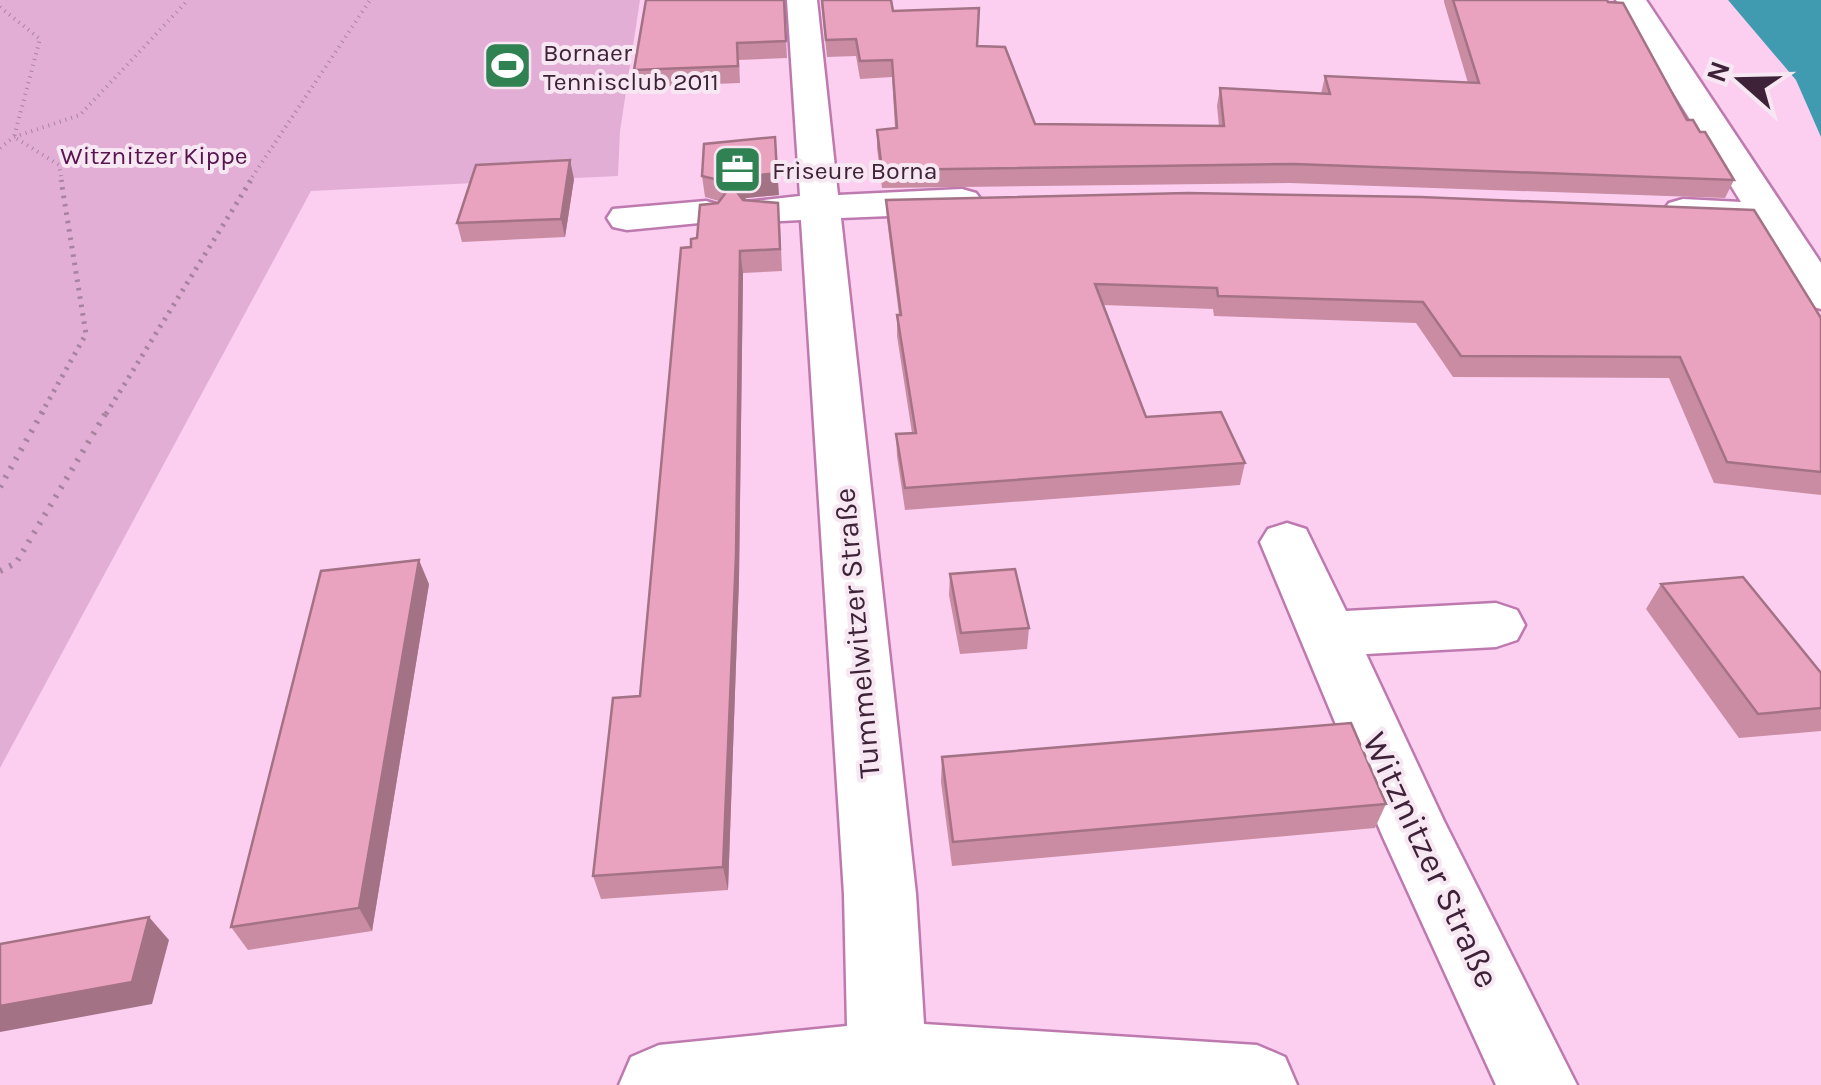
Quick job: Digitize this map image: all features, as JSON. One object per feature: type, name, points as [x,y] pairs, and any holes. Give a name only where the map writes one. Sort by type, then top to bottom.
[{"type":"street","name":"Tummelwitzer Straße","points":[[802,0],[878,875],[888,1061]]},
{"type":"street","points":[[1631,0],[1821,296]]},
{"type":"street","points":[[760,210],[994,200]]},
{"type":"street","points":[[1654,209],[1769,216]]},
{"type":"street","points":[[627,218],[706,213]]},
{"type":"street","name":"Witznitzer Straße","points":[[1287,542],[1416,834],[1537,1085]]},
{"type":"street","points":[[1327,634],[1496,625]]},
{"type":"street","points":[[658,1085],[888,1061],[1257,1085]]},
{"type":"path","points":[[0,148],[14,138],[80,115],[188,0]]},
{"type":"path","points":[[0,571],[16,563],[202,254],[370,0]]},
{"type":"path","points":[[0,7],[40,39],[14,138]]},
{"type":"path","points":[[0,487],[86,334],[60,165],[14,138]]},
{"type":"green space","name":"Witznitzer Kippe","points":[[0,0],[640,0],[620,131],[618,176],[311,191],[0,768]]},
{"type":"water","points":[[1728,0],[1821,0],[1821,137],[1796,80]]},
{"type":"building","points":[[646,0],[784,0],[786,41],[737,43],[738,66],[634,70]]},
{"type":"building","points":[[822,0],[891,0],[893,11],[979,8],[977,46],[1005,47],[1035,124],[1224,126],[1220,88],[1330,94],[1325,76],[1479,83],[1453,0],[1623,3],[1687,120],[1693,120],[1700,132],[1705,132],[1734,180],[1294,164],[882,170],[877,130],[897,128],[892,60],[860,61],[856,39],[826,40]]},
{"type":"building","points":[[775,137],[777,173],[743,177],[734,188],[743,200],[778,203],[780,249],[740,251],[736,555],[723,867],[593,876],[613,698],[640,696],[681,248],[691,247],[691,239],[697,238],[700,205],[718,203],[727,191],[719,180],[702,176],[704,144]]},
{"type":"building","points":[[570,160],[561,219],[457,223],[476,165]]},
{"type":"building","points":[[1188,193],[1754,210],[1821,318],[1821,472],[1727,462],[1680,357],[1461,356],[1423,302],[1218,296],[1217,288],[1095,284],[1146,417],[1221,412],[1245,463],[905,488],[896,434],[916,433],[897,315],[901,315],[886,200]]},
{"type":"building","points":[[419,560],[359,908],[231,927],[321,571]]},
{"type":"building","points":[[1015,569],[1029,628],[961,633],[950,574]]},
{"type":"building","points":[[1743,577],[1821,673],[1821,708],[1758,714],[1661,584]]},
{"type":"building","points":[[1351,723],[1386,804],[953,842],[942,757]]},
{"type":"building","points":[[149,917],[132,982],[0,1006],[0,944]]},
{"type":"place","name":"Bornaer Tennisclub 2011","points":[[508,66]]},
{"type":"place","name":"Friseure Borna","points":[[737,170]]}]
